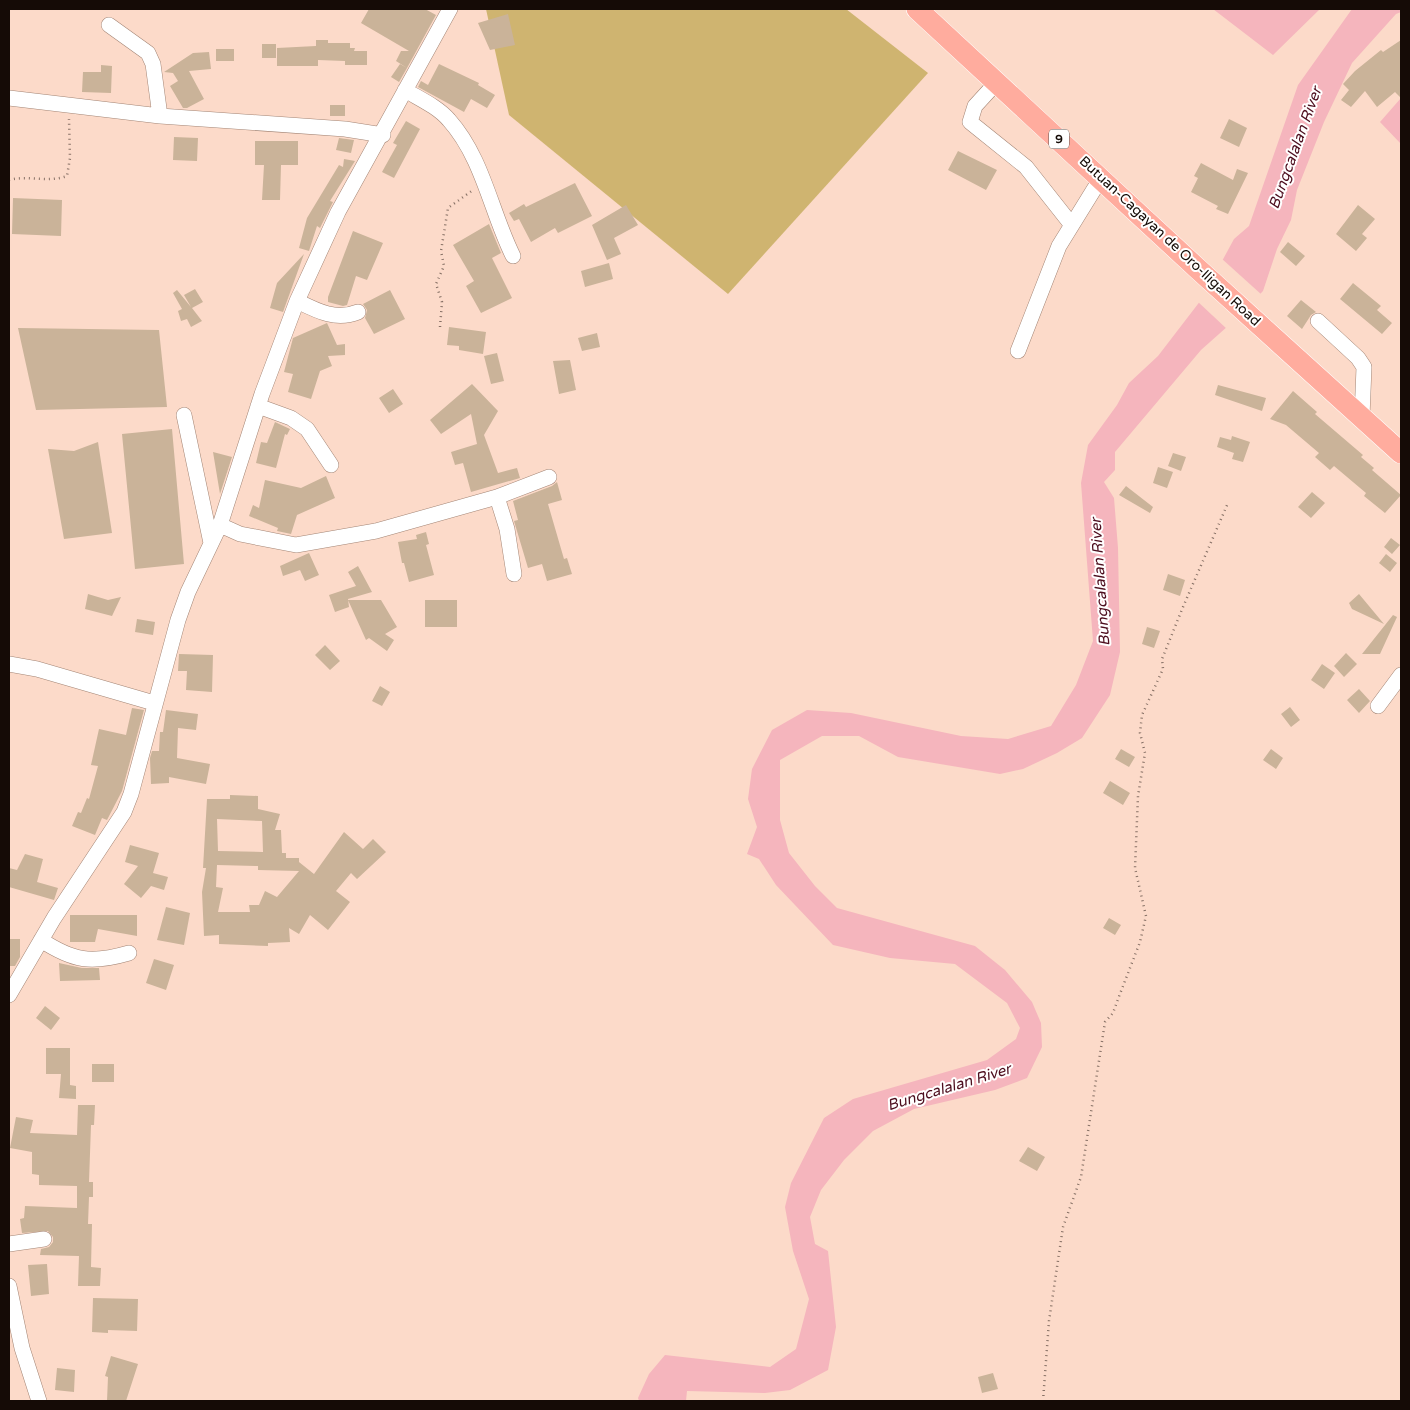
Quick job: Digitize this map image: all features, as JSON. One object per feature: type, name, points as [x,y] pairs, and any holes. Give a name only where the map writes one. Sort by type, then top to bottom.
[{"type":"highway","name":"Butuan-Cagayan de Oro-Iligan Road","points":[[917,9],[1199,270],[1270,332],[1401,453]]},
{"type":"street","points":[[9,995],[41,940],[124,812],[131,794],[154,703],[183,606],[220,525],[258,406],[297,301],[338,212],[450,9]]},
{"type":"street","points":[[109,26],[148,53],[153,64],[160,116]]},
{"type":"street","points":[[997,82],[975,106],[970,122],[1026,167],[1071,224]]},
{"type":"street","points":[[405,90],[438,110],[450,121],[482,176],[513,256]]},
{"type":"street","points":[[9,98],[160,116],[345,129],[382,135]]},
{"type":"street","points":[[1018,351],[1049,270],[1071,224],[1101,178]]},
{"type":"street","points":[[297,301],[314,310],[338,316],[358,312]]},
{"type":"street","points":[[1318,321],[1358,358],[1364,367],[1362,417]]},
{"type":"street","points":[[258,406],[291,418],[307,429],[331,465]]},
{"type":"street","points":[[184,416],[211,543]]},
{"type":"street","points":[[220,525],[240,534],[264,540],[303,544],[391,527],[497,497],[548,477]]},
{"type":"street","points":[[497,497],[507,529],[514,574]]},
{"type":"street","points":[[9,664],[37,669],[154,703]]},
{"type":"street","points":[[1378,706],[1401,675]]},
{"type":"street","points":[[41,940],[64,954],[81,958],[100,960],[129,953]]},
{"type":"street","points":[[9,1244],[44,1239]]},
{"type":"street","points":[[9,1286],[22,1348],[39,1401]]},
{"type":"path","points":[[9,180],[27,177],[59,179],[67,176],[70,158],[70,104]]},
{"type":"path","points":[[440,327],[442,302],[436,284],[444,266],[441,251],[448,208],[474,190],[482,176]]},
{"type":"path","points":[[1043,1401],[1049,1321],[1063,1227],[1081,1177],[1105,1022],[1113,1013],[1140,942],[1146,916],[1135,868],[1138,796],[1145,753],[1140,733],[1142,715],[1163,669],[1162,658],[1182,606],[1228,502]]},
{"type":"shaded area","points":[[486,9],[846,9],[928,73],[728,294],[509,115]]},
{"type":"water","points":[[1213,9],[1320,9],[1273,55]]},
{"type":"water","name":"Bungcalalan River","points":[[1352,9],[1401,9],[1401,12],[1396,14],[1352,63],[1324,122],[1297,190],[1291,220],[1277,249],[1263,291],[1237,318],[1201,350],[1115,452],[1115,470],[1104,482],[1114,498],[1118,548],[1120,652],[1110,695],[1082,738],[1057,753],[1023,769],[1000,774],[898,757],[859,736],[822,736],[780,760],[780,820],[789,853],[815,886],[837,908],[975,946],[1005,970],[1032,1002],[1041,1023],[1042,1047],[1027,1078],[995,1090],[914,1109],[873,1131],[844,1160],[821,1190],[810,1217],[815,1244],[828,1251],[836,1327],[828,1370],[790,1390],[765,1393],[687,1391],[686,1401],[639,1401],[638,1398],[649,1374],[665,1355],[770,1367],[796,1349],[809,1299],[793,1251],[785,1207],[791,1183],[824,1118],[853,1099],[987,1060],[1016,1039],[1020,1028],[1007,1003],[955,964],[890,958],[833,945],[776,885],[759,859],[747,854],[757,827],[748,799],[752,769],[772,730],[807,710],[851,713],[961,736],[1008,739],[1051,726],[1076,685],[1093,641],[1081,483],[1088,445],[1117,405],[1129,383],[1158,356],[1201,300],[1234,239],[1249,226],[1298,85]]},
{"type":"water","points":[[1401,98],[1401,144],[1380,122]]},
{"type":"pier","points":[[1221,258],[1262,295],[1228,330],[1197,301]]},
{"type":"building","points":[[369,9],[425,9],[436,15],[407,68],[396,61],[401,51],[409,51],[361,23]]},
{"type":"building","points":[[508,14],[515,45],[490,50],[478,23]]},
{"type":"building","points":[[316,40],[328,40],[328,43],[350,43],[350,48],[355,48],[354,51],[367,51],[367,65],[345,65],[345,61],[318,60],[318,66],[277,66],[277,48],[316,46]]},
{"type":"building","points":[[1401,40],[1401,98],[1395,92],[1377,107],[1365,91],[1351,107],[1341,100],[1349,90],[1343,84],[1355,71],[1381,50],[1383,52]]},
{"type":"building","points":[[262,44],[276,44],[276,58],[262,58]]},
{"type":"building","points":[[216,49],[234,49],[234,61],[216,61]]},
{"type":"building","points":[[209,52],[211,69],[189,71],[204,99],[187,108],[183,108],[170,86],[178,81],[173,73],[164,72],[193,53]]},
{"type":"building","points":[[400,64],[407,68],[399,82],[391,77]]},
{"type":"building","points":[[439,64],[479,83],[478,85],[495,95],[487,108],[471,99],[464,112],[418,87],[421,81],[428,85]]},
{"type":"building","points":[[101,65],[112,66],[111,93],[82,92],[83,72],[101,72]]},
{"type":"building","points":[[330,105],[345,105],[345,116],[330,116]]},
{"type":"building","points":[[1229,119],[1247,128],[1239,147],[1220,138]]},
{"type":"building","points":[[406,121],[420,129],[394,178],[382,172],[397,145],[393,143]]},
{"type":"building","points":[[174,137],[198,138],[197,161],[173,160]]},
{"type":"building","points":[[339,138],[354,140],[351,153],[336,150]]},
{"type":"building","points":[[255,141],[298,141],[298,165],[281,165],[280,200],[262,200],[264,165],[255,165]]},
{"type":"building","points":[[958,151],[997,170],[986,190],[948,170]]},
{"type":"building","points":[[344,159],[355,161],[330,201],[333,202],[320,228],[317,226],[309,251],[299,248],[307,218],[339,165],[343,167]]},
{"type":"building","points":[[1201,163],[1233,180],[1237,169],[1248,173],[1228,214],[1216,209],[1218,206],[1191,192],[1198,178],[1194,176]]},
{"type":"building","points":[[575,183],[592,216],[558,233],[555,228],[531,242],[519,219],[514,221],[509,213],[524,204],[526,207]]},
{"type":"building","points":[[13,198],[62,200],[61,236],[12,234]]},
{"type":"building","points":[[626,205],[638,225],[614,238],[621,254],[607,260],[592,225]]},
{"type":"building","points":[[1358,205],[1375,219],[1362,234],[1367,238],[1356,251],[1336,234]]},
{"type":"building","points":[[489,224],[501,253],[492,258],[512,298],[481,313],[466,286],[474,281],[453,245]]},
{"type":"building","points":[[353,231],[383,243],[367,280],[356,276],[347,305],[343,306],[328,302],[328,297]]},
{"type":"building","points":[[1288,242],[1305,256],[1296,266],[1280,252]]},
{"type":"building","points":[[304,254],[283,312],[270,308],[277,283]]},
{"type":"building","points":[[609,263],[613,279],[585,287],[581,271]]},
{"type":"building","points":[[1353,283],[1381,306],[1377,310],[1392,323],[1382,334],[1340,299]]},
{"type":"building","points":[[195,289],[203,302],[192,308],[202,321],[191,327],[187,319],[181,321],[178,311],[182,309],[173,293],[177,290],[191,307],[184,295]]},
{"type":"building","points":[[390,290],[405,319],[374,334],[365,318],[367,310],[363,304]]},
{"type":"building","points":[[1301,300],[1316,312],[1311,315],[1302,329],[1287,316]]},
{"type":"building","points":[[327,323],[337,345],[345,344],[345,355],[328,356],[332,366],[320,371],[311,399],[288,392],[293,374],[284,372],[293,338]]},
{"type":"building","points":[[449,327],[486,332],[483,354],[459,350],[459,346],[447,345]]},
{"type":"building","points":[[18,328],[159,330],[167,407],[36,410]]},
{"type":"building","points":[[597,333],[600,347],[582,351],[578,338]]},
{"type":"building","points":[[497,353],[504,381],[491,384],[484,356]]},
{"type":"building","points":[[570,360],[576,390],[559,394],[553,361]]},
{"type":"building","points":[[472,384],[498,411],[484,435],[498,473],[517,468],[520,478],[471,492],[463,463],[455,465],[451,452],[477,444],[471,414],[441,434],[430,420]]},
{"type":"building","points":[[1218,385],[1266,398],[1262,411],[1215,395]]},
{"type":"building","points":[[393,389],[403,404],[389,413],[379,398]]},
{"type":"building","points":[[1293,391],[1317,412],[1315,414],[1363,455],[1361,457],[1374,468],[1372,470],[1401,495],[1385,513],[1364,496],[1366,493],[1334,466],[1330,470],[1315,457],[1319,453],[1286,425],[1270,419]]},
{"type":"building","points":[[275,422],[290,429],[287,435],[285,434],[276,468],[256,463],[261,442],[267,443]]},
{"type":"building","points":[[172,429],[184,564],[135,569],[122,434]]},
{"type":"building","points":[[1232,436],[1250,442],[1243,462],[1232,459],[1234,453],[1217,447],[1220,437],[1231,440]]},
{"type":"building","points":[[98,442],[112,533],[64,539],[48,449],[74,451]]},
{"type":"building","points":[[213,452],[232,457],[220,494]]},
{"type":"building","points":[[1173,453],[1186,457],[1181,471],[1168,466]]},
{"type":"building","points":[[1158,467],[1173,472],[1167,488],[1153,483]]},
{"type":"building","points":[[326,476],[335,498],[297,515],[291,534],[277,531],[278,528],[249,516],[253,505],[259,508],[265,480],[301,488]]},
{"type":"building","points":[[557,482],[562,500],[548,504],[564,559],[567,558],[572,574],[547,581],[542,564],[528,568],[514,521],[518,520],[513,501],[552,486]]},
{"type":"building","points":[[1126,486],[1153,507],[1150,513],[1119,495]]},
{"type":"building","points":[[1312,492],[1325,503],[1311,518],[1298,507]]},
{"type":"building","points":[[426,532],[429,544],[426,545],[434,575],[409,582],[404,563],[402,563],[398,542],[417,539],[416,535]]},
{"type":"building","points":[[1391,538],[1400,545],[1392,554],[1384,547]]},
{"type":"building","points":[[309,553],[319,575],[305,581],[300,570],[283,576],[280,566]]},
{"type":"building","points":[[1386,554],[1397,563],[1390,572],[1379,563]]},
{"type":"building","points":[[358,566],[372,592],[348,599],[349,607],[335,612],[329,595],[356,586],[348,572]]},
{"type":"building","points":[[1168,574],[1185,580],[1180,596],[1163,590]]},
{"type":"building","points":[[88,594],[108,600],[121,597],[112,616],[85,609]]},
{"type":"building","points":[[1359,594],[1384,624],[1352,609],[1349,603]]},
{"type":"building","points":[[348,600],[381,600],[397,627],[385,634],[394,640],[387,651],[369,638],[366,640]]},
{"type":"building","points":[[425,600],[457,600],[457,627],[425,627]]},
{"type":"building","points":[[1393,615],[1397,617],[1380,654],[1362,654]]},
{"type":"building","points":[[137,619],[155,622],[153,635],[135,632]]},
{"type":"building","points":[[1147,627],[1160,631],[1154,648],[1142,644]]},
{"type":"building","points":[[325,645],[340,661],[330,670],[315,655]]},
{"type":"building","points":[[1346,653],[1357,664],[1344,677],[1334,666]]},
{"type":"building","points":[[179,654],[213,655],[212,692],[186,690],[187,671],[178,671]]},
{"type":"building","points":[[1322,664],[1335,673],[1324,689],[1311,680]]},
{"type":"building","points":[[380,686],[390,692],[382,706],[372,701]]},
{"type":"building","points":[[1359,689],[1370,701],[1359,713],[1347,700]]},
{"type":"building","points":[[1290,707],[1300,720],[1291,727],[1281,714]]},
{"type":"building","points":[[132,708],[144,710],[122,791],[107,820],[102,818],[95,835],[72,826],[78,812],[81,813],[87,798],[89,799],[98,766],[91,765],[99,729],[126,735]]},
{"type":"building","points":[[166,710],[198,714],[196,730],[178,728],[177,758],[210,764],[206,784],[169,777],[169,783],[151,784],[150,758],[152,751],[159,751],[160,732],[163,732]]},
{"type":"building","points":[[1121,749],[1135,757],[1129,767],[1115,759]]},
{"type":"building","points":[[1271,749],[1283,758],[1276,769],[1263,760]]},
{"type":"building","points":[[1110,781],[1130,793],[1123,805],[1103,793]]},
{"type":"building","points":[[230,795],[258,796],[258,809],[280,814],[275,830],[281,830],[282,853],[286,853],[286,858],[299,858],[299,862],[314,874],[344,832],[363,849],[373,839],[386,852],[357,879],[351,873],[336,891],[350,902],[328,930],[310,915],[299,934],[289,928],[290,942],[268,943],[268,946],[219,944],[219,935],[204,936],[202,892],[206,868],[203,868],[207,799],[230,799]],"holes":[[[217,819],[262,821],[263,852],[218,851]],[[217,865],[258,866],[258,870],[299,871],[277,897],[265,891],[259,905],[249,905],[250,912],[218,912],[223,888],[216,887]]]},
{"type":"building","points":[[130,845],[159,853],[153,873],[168,877],[164,890],[151,886],[141,898],[124,884],[138,866],[125,862]]},
{"type":"building","points":[[25,854],[43,859],[37,882],[58,888],[54,900],[9,887],[9,868],[17,870]]},
{"type":"building","points":[[166,907],[190,913],[184,945],[157,940]]},
{"type":"building","points":[[70,915],[137,915],[137,936],[98,929],[95,942],[70,942]]},
{"type":"building","points":[[1109,918],[1121,925],[1115,935],[1103,928]]},
{"type":"building","points":[[9,939],[20,939],[20,957],[15,966],[9,966]]},
{"type":"building","points":[[154,959],[174,965],[166,990],[146,983]]},
{"type":"building","points":[[59,963],[82,968],[99,968],[100,980],[60,981]]},
{"type":"building","points":[[45,1006],[60,1018],[51,1030],[36,1018]]},
{"type":"building","points":[[46,1048],[70,1048],[70,1085],[76,1086],[76,1099],[59,1098],[61,1074],[46,1074]]},
{"type":"building","points":[[92,1064],[114,1064],[114,1082],[92,1082]]},
{"type":"building","points":[[78,1105],[95,1105],[94,1125],[91,1125],[89,1182],[93,1182],[93,1197],[89,1197],[88,1224],[92,1224],[91,1267],[101,1268],[100,1286],[78,1286],[79,1256],[40,1255],[41,1249],[49,1247],[53,1242],[53,1237],[48,1231],[22,1233],[20,1219],[24,1218],[25,1206],[77,1208],[77,1186],[39,1185],[39,1175],[32,1174],[32,1152],[10,1148],[16,1117],[33,1120],[30,1133],[77,1135]]},
{"type":"building","points":[[1028,1147],[1045,1157],[1037,1171],[1019,1161]]},
{"type":"building","points":[[47,1264],[49,1294],[31,1296],[28,1265]]},
{"type":"building","points":[[93,1298],[138,1299],[137,1331],[108,1330],[108,1333],[92,1332]]},
{"type":"building","points":[[111,1356],[138,1364],[126,1401],[107,1401],[108,1377],[105,1376]]},
{"type":"building","points":[[57,1368],[75,1370],[74,1392],[55,1390]]},
{"type":"building","points":[[993,1373],[998,1389],[982,1393],[978,1377]]}]
